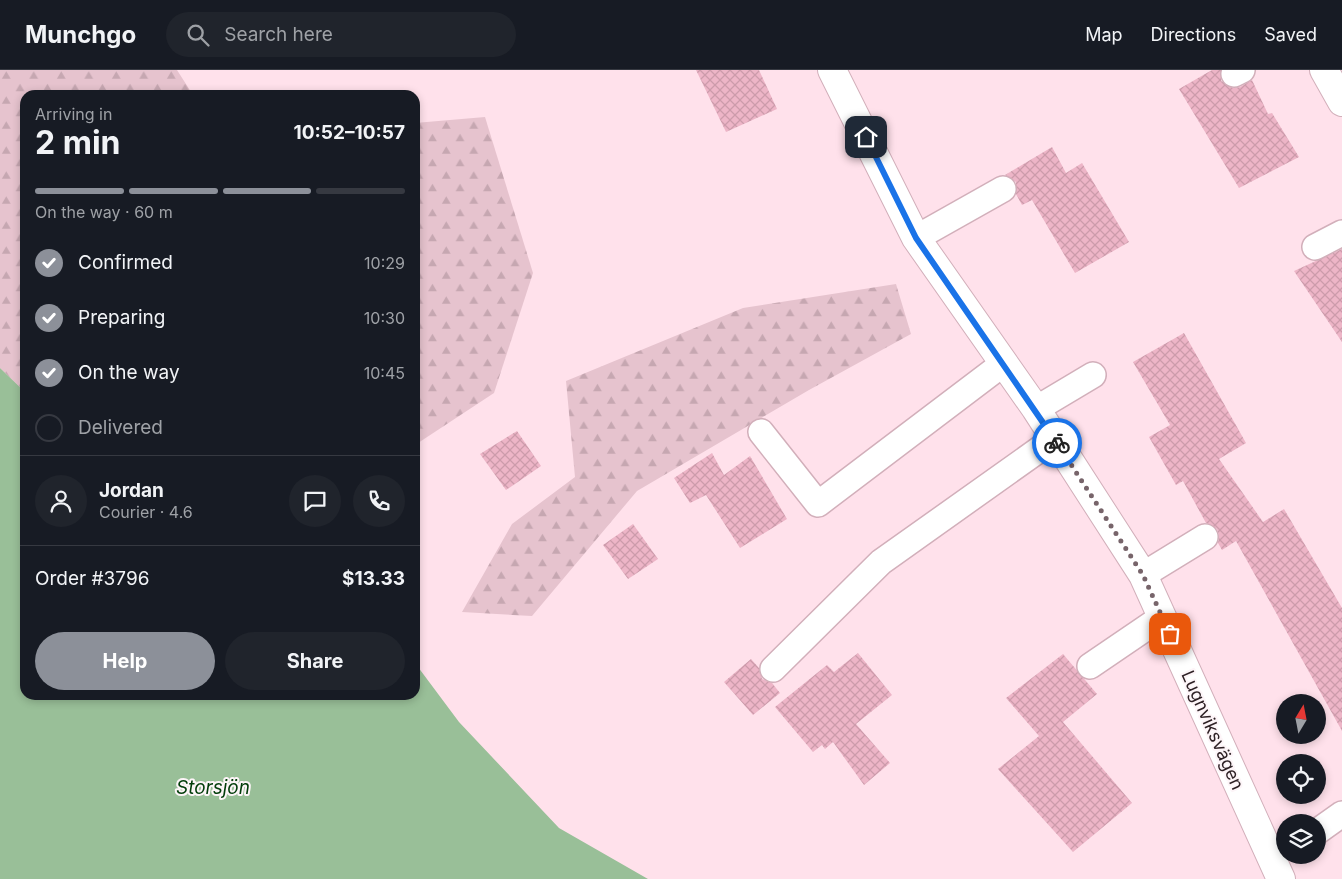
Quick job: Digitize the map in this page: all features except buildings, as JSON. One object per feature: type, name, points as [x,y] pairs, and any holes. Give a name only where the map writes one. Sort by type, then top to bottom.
[{"type":"street","name":"Lugnviksvägen","points":[[832,70],[916,238],[1036,409],[1143,575],[1280,866]]},
{"type":"street","points":[[1324,70],[1342,102]]},
{"type":"lane","points":[[916,238],[1003,188]]},
{"type":"lane","points":[[1315,247],[1342,233]]},
{"type":"lane","points":[[761,432],[818,504],[1004,363]]},
{"type":"lane","points":[[1036,409],[1093,375]]},
{"type":"lane","points":[[773,669],[881,562],[1054,439]]},
{"type":"lane","points":[[1143,575],[1205,537]]},
{"type":"lane","points":[[1090,666],[1162,617]]},
{"type":"lane","points":[[1326,825],[1342,814]]},
{"type":"green space","points":[[0,70],[177,70],[190,90],[20,90],[20,387],[0,368]]},
{"type":"green space","points":[[485,117],[533,273],[494,393],[420,442],[420,123]]},
{"type":"green space","points":[[896,284],[911,334],[809,390],[637,491],[532,616],[462,612],[512,524],[575,477],[566,381],[743,308]]},
{"type":"water","name":"Storsjön","points":[[0,368],[20,387],[20,700],[420,700],[420,670],[459,722],[559,828],[648,879],[0,879]]},
{"type":"way so far","points":[[1057,443],[1143,575],[1170,634]]},
{"type":"route","points":[[866,137],[916,238],[1036,409],[1057,443]]}]
